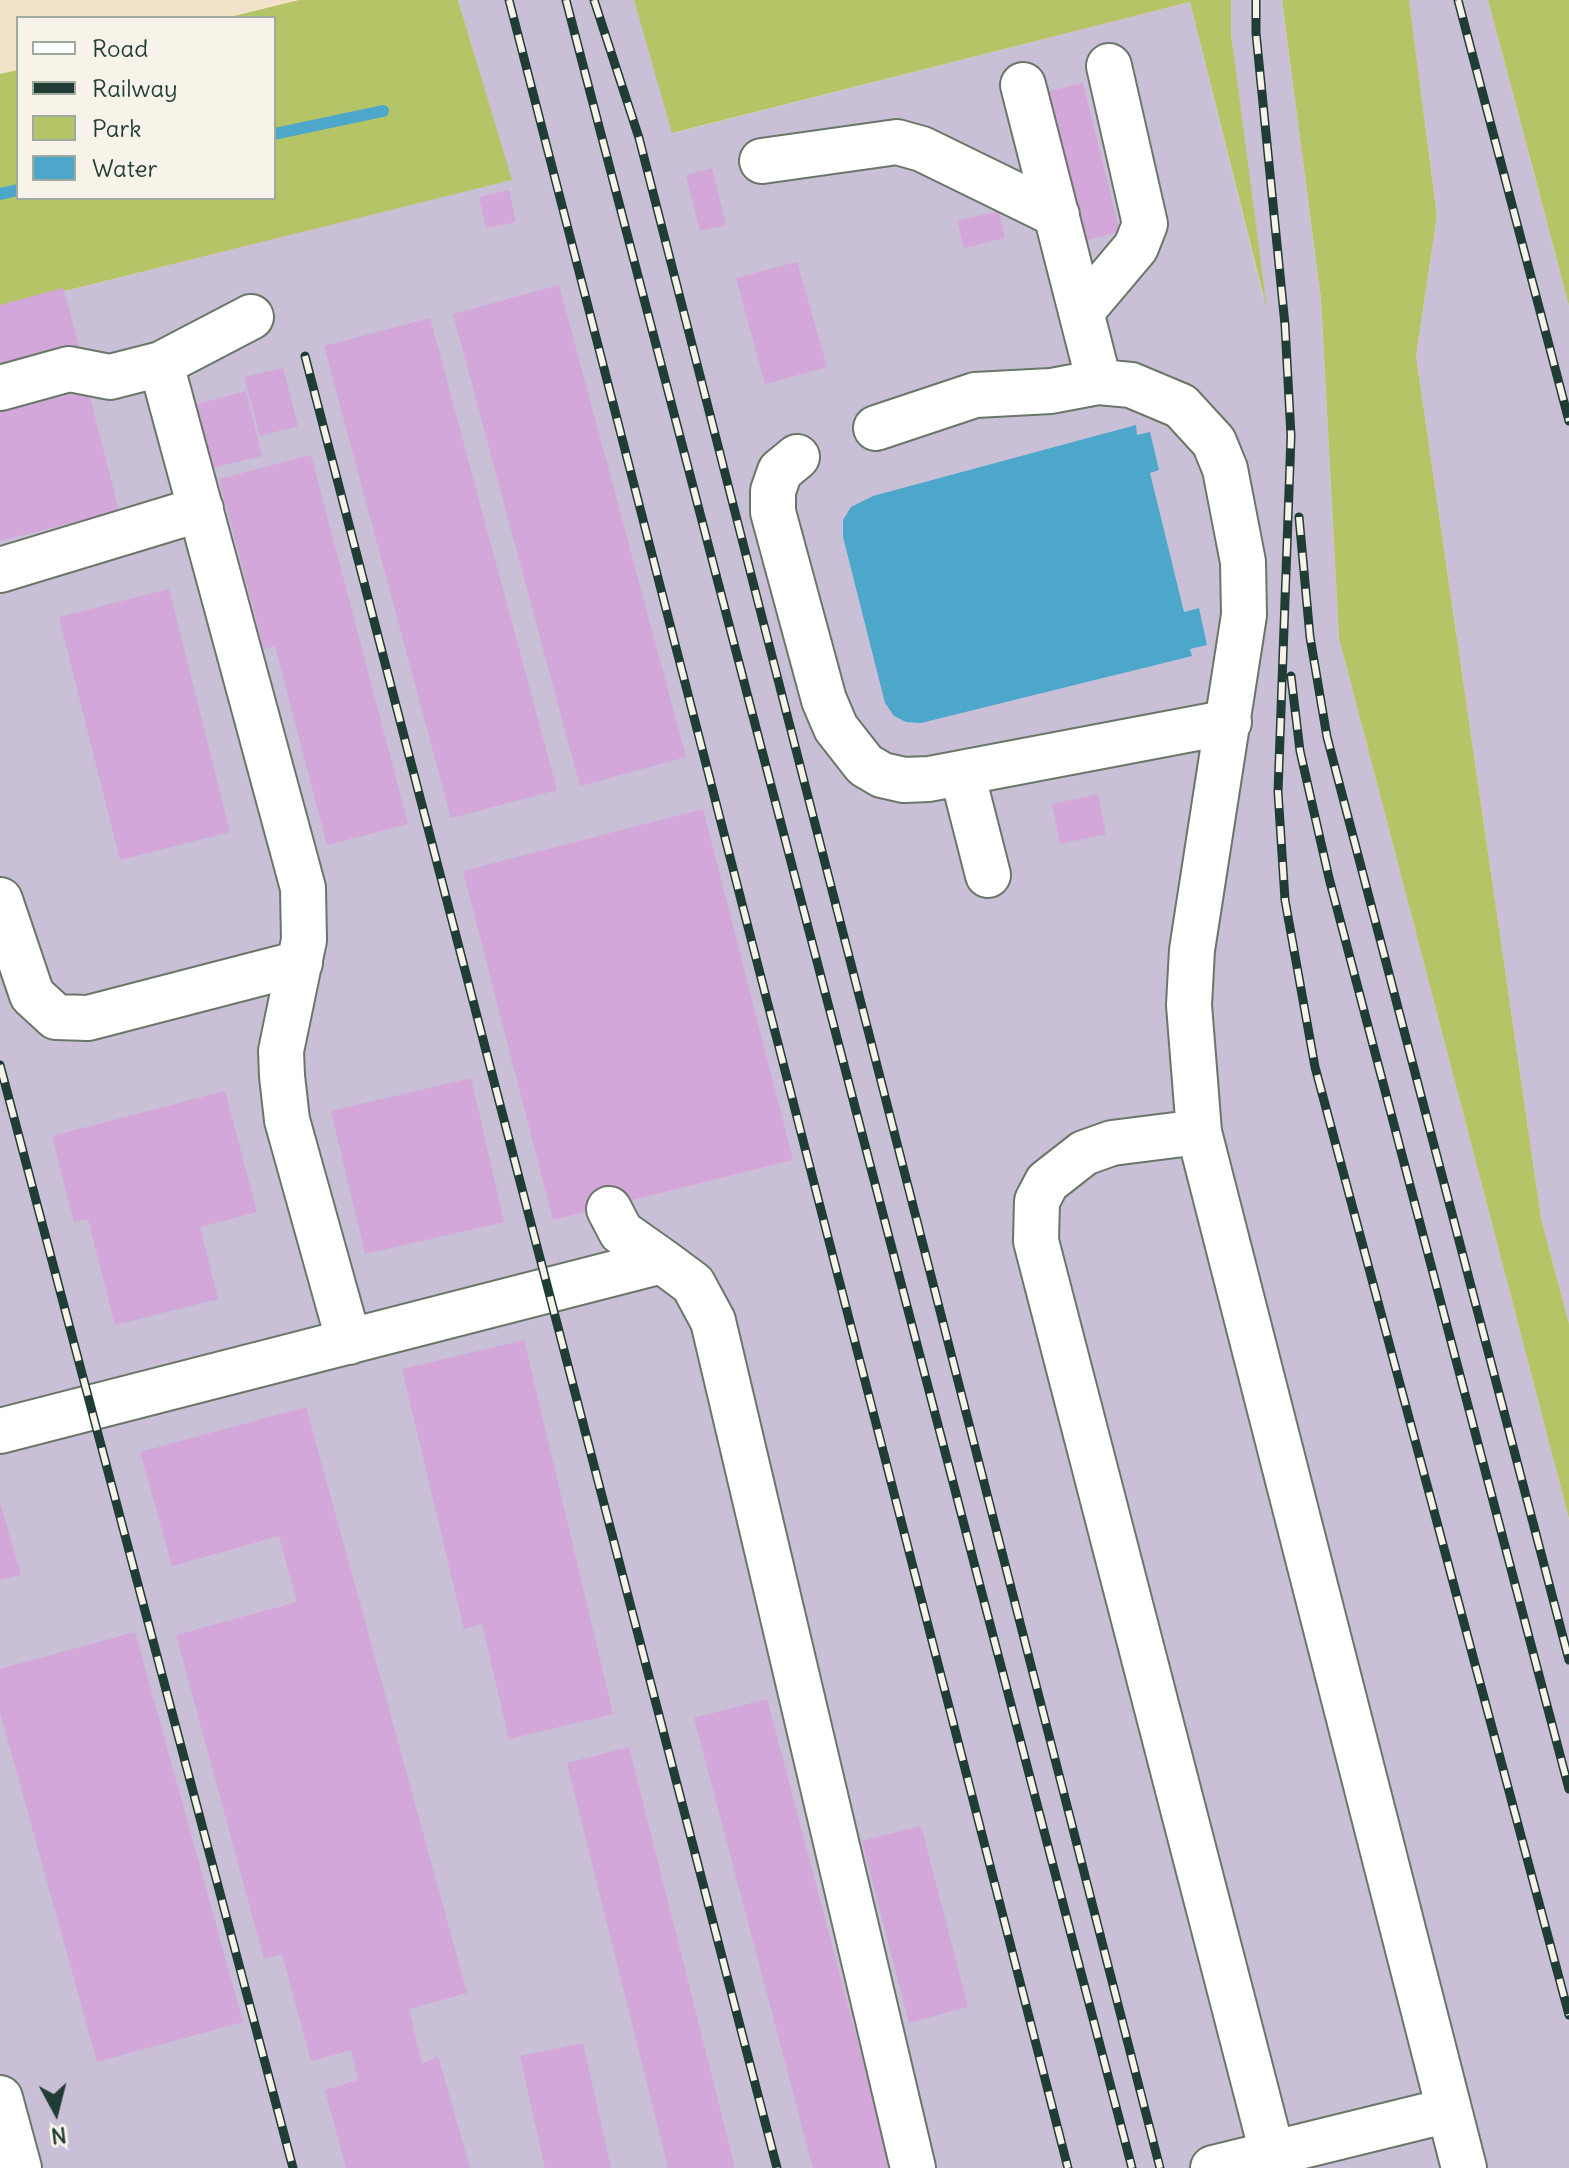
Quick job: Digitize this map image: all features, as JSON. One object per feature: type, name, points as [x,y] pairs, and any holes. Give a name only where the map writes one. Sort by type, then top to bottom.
[{"type":"lane","points":[[1082,311],[1136,247],[1145,224],[1109,66]]},
{"type":"lane","points":[[1023,85],[1099,382]]},
{"type":"lane","points":[[762,161],[897,142],[922,149],[1057,215]]},
{"type":"lane","points":[[0,388],[69,369],[110,377],[161,364],[251,317]]},
{"type":"lane","points":[[161,364],[294,848],[305,916],[300,963],[281,1051],[287,1120],[349,1342]]},
{"type":"lane","points":[[876,428],[975,395],[1051,391],[1099,382],[1131,385],[1181,406],[1214,442],[1225,469],[1243,562],[1244,615],[1192,950],[1189,1019],[1199,1132],[1464,2168]]},
{"type":"lane","points":[[797,457],[780,471],[773,491],[773,512],[824,700],[836,728],[865,765],[882,775],[904,780],[962,773],[1229,722]]},
{"type":"lane","points":[[0,570],[201,509]]},
{"type":"lane","points":[[962,773],[988,875]]},
{"type":"lane","points":[[0,900],[32,995],[56,1017],[88,1018],[300,963]]},
{"type":"lane","points":[[1199,1132],[1112,1143],[1084,1153],[1047,1182],[1037,1201],[1036,1241],[1274,2160]]},
{"type":"lane","points":[[609,1209],[621,1232],[693,1284],[713,1321],[913,2168]]},
{"type":"lane","points":[[0,1431],[662,1261]]},
{"type":"lane","points":[[0,2098],[19,2168]]},
{"type":"lane","points":[[1213,2168],[1274,2160],[1449,2110]]},
{"type":"shaded area","points":[[458,0],[634,0],[673,133],[1190,2],[1264,300],[1231,33],[1231,0],[1282,0],[1321,299],[1339,638],[1569,1519],[1569,2168],[0,2168],[0,307],[511,180]]},
{"type":"shaded area","points":[[1409,0],[1488,0],[1569,306],[1569,1324],[1541,1218],[1416,356],[1437,216]]},
{"type":"green space","points":[[299,0],[458,0],[512,180],[0,307],[0,74],[16,70],[16,200],[276,200],[276,16],[234,16]]},
{"type":"green space","points":[[634,0],[1231,0],[1231,33],[1267,310],[1190,2],[672,133]]},
{"type":"green space","points":[[1282,0],[1409,0],[1437,216],[1416,356],[1541,1218],[1569,1324],[1569,1519],[1339,638],[1321,299]]},
{"type":"green space","points":[[1488,0],[1569,0],[1569,306],[1530,158]]},
{"type":"water","points":[[1136,425],[1137,435],[1150,432],[1159,470],[1150,473],[1184,612],[1199,608],[1207,645],[1190,649],[1192,656],[921,723],[906,722],[894,716],[885,703],[843,537],[843,520],[851,507],[873,496]]},
{"type":"building","points":[[1083,83],[1120,232],[1083,241],[1046,92]]},
{"type":"building","points":[[712,168],[726,225],[700,231],[686,175]]},
{"type":"building","points":[[509,190],[516,222],[486,228],[479,197]]},
{"type":"building","points":[[999,211],[1005,238],[964,248],[957,221]]},
{"type":"building","points":[[797,262],[827,367],[765,384],[736,278]]},
{"type":"building","points":[[559,285],[686,757],[580,786],[453,314]]},
{"type":"building","points":[[63,288],[79,346],[0,368],[0,305]]},
{"type":"building","points":[[430,318],[557,790],[451,818],[324,346]]},
{"type":"building","points":[[283,368],[298,426],[260,436],[244,377]]},
{"type":"building","points":[[88,390],[119,511],[0,541],[0,412]]},
{"type":"building","points":[[246,391],[262,456],[200,471],[186,407]]},
{"type":"building","points":[[311,455],[408,824],[327,845],[275,646],[264,649],[219,479]]},
{"type":"building","points":[[169,589],[230,832],[120,860],[59,617]]},
{"type":"building","points":[[1098,794],[1106,834],[1060,844],[1052,804]]},
{"type":"building","points":[[703,809],[793,1160],[553,1220],[463,871]]},
{"type":"building","points":[[471,1078],[504,1222],[365,1254],[331,1111]]},
{"type":"building","points":[[225,1091],[257,1212],[200,1227],[218,1299],[115,1325],[88,1219],[74,1222],[52,1136]]},
{"type":"building","points":[[524,1340],[613,1714],[509,1739],[482,1624],[464,1629],[402,1369]]},
{"type":"building","points":[[306,1407],[467,1993],[409,2009],[422,2064],[438,2056],[470,2168],[346,2168],[325,2090],[358,2080],[351,2050],[311,2061],[282,1954],[264,1959],[176,1635],[297,1602],[279,1536],[172,1566],[140,1452]]},
{"type":"building","points":[[0,1502],[21,1575],[0,1580]]},
{"type":"building","points":[[135,1632],[243,2022],[97,2062],[0,1712],[0,1669]]},
{"type":"building","points":[[767,1699],[891,2168],[813,2168],[694,1718]]},
{"type":"building","points":[[629,1747],[735,2168],[668,2168],[567,1763]]},
{"type":"building","points":[[921,1826],[968,2007],[909,2023],[862,1841]]},
{"type":"building","points":[[583,2043],[611,2168],[545,2168],[520,2056]]},
{"type":"waterway","points":[[276,134],[383,111]]},
{"type":"waterway","points":[[0,194],[16,190]]},
{"type":"railway","points":[[509,0],[1068,2168]]},
{"type":"railway","points":[[566,0],[1132,2168]]},
{"type":"railway","points":[[594,0],[639,138],[1160,2168]]},
{"type":"railway","points":[[1256,0],[1256,33],[1285,325],[1291,436],[1278,792],[1285,900],[1315,1067],[1569,2015]]},
{"type":"railway","points":[[1458,0],[1569,421]]},
{"type":"railway","points":[[305,356],[777,2168]]},
{"type":"railway","points":[[1299,517],[1310,637],[1327,737],[1569,1660]]},
{"type":"railway","points":[[1291,676],[1300,751],[1329,878],[1569,1789]]},
{"type":"railway","points":[[0,1065],[293,2168]]}]
